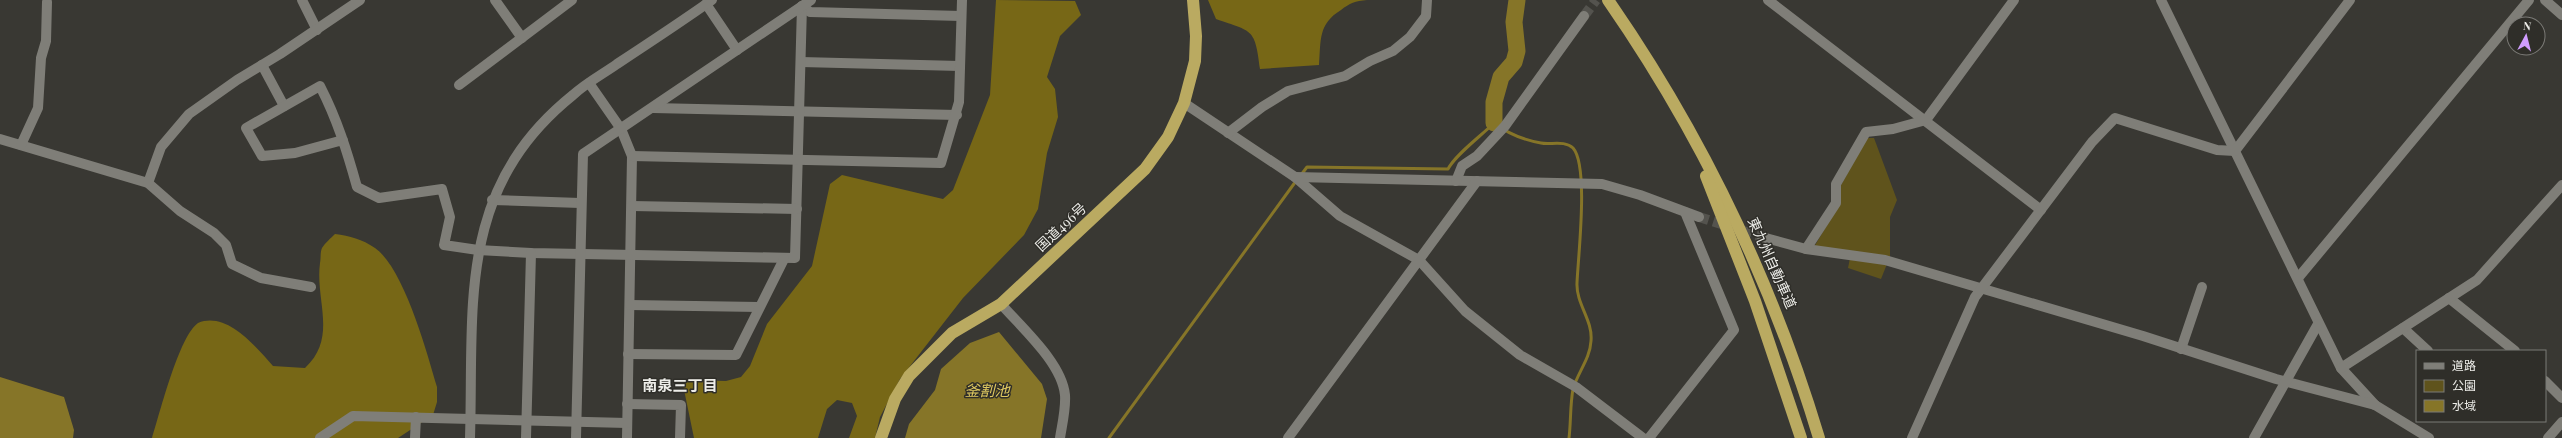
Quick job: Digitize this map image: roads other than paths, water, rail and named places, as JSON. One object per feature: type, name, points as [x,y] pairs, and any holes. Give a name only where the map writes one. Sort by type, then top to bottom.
[{"type":"highway","name":"国道496号","points":[[882,438],[895,399],[909,376],[952,333],[1001,304],[1145,169],[1168,137],[1184,103],[1192,81],[1197,46],[1193,0]]},
{"type":"highway","name":"東九州自動車道","points":[[1608,0],[1631,32],[1716,180],[1754,258],[1787,340],[1819,438]]},
{"type":"highway","name":"東九州自動車道","points":[[1676,110],[1739,256],[1771,345],[1800,438]]},
{"type":"street","points":[[302,0],[317,30]]},
{"type":"street","points":[[148,183],[161,147],[181,122],[237,80],[262,66],[360,0]]},
{"type":"street","points":[[495,0],[522,38]]},
{"type":"street","points":[[459,85],[572,0]]},
{"type":"street","points":[[576,438],[580,203],[583,154],[654,108],[811,0]]},
{"type":"street","points":[[632,156],[941,163],[957,115],[962,0]]},
{"type":"street","points":[[1228,133],[1262,107],[1288,91],[1345,76],[1370,61],[1393,51],[1410,37],[1426,16],[1427,0]]},
{"type":"street","points":[[1768,0],[1926,120],[2041,210]]},
{"type":"street","points":[[1806,249],[1836,204],[1836,184],[1866,132],[1893,129],[1926,120],[2014,0]]},
{"type":"street","points":[[2161,0],[2298,278],[2318,324],[2341,368],[2375,405]]},
{"type":"street","points":[[2235,152],[2350,0]]},
{"type":"street","points":[[2298,278],[2529,0]]},
{"type":"street","points":[[2544,0],[2562,15]]},
{"type":"street","points":[[21,145],[38,108],[41,58],[46,41],[45,1]]},
{"type":"street","points":[[470,438],[474,284],[478,250],[492,200],[502,180],[530,138],[547,117],[589,83],[709,2],[737,50]]},
{"type":"street","points":[[802,6],[810,12],[961,16]]},
{"type":"street","points":[[343,140],[295,153],[262,156],[246,128],[320,86],[337,119],[357,187],[379,198],[442,190],[450,217],[444,245],[478,250],[531,253],[631,254],[784,259],[795,258],[802,6]]},
{"type":"street","points":[[1456,181],[1462,166],[1477,156],[1505,126],[1584,16]]},
{"type":"street","points":[[801,62],[960,66]]},
{"type":"street","points":[[262,66],[284,106]]},
{"type":"street","points":[[589,83],[621,129],[632,156],[627,438]]},
{"type":"street","points":[[1184,103],[1295,177],[1340,216],[1420,260],[1465,310],[1508,346],[1520,355],[1576,387],[1643,438]]},
{"type":"street","points":[[654,108],[957,115]]},
{"type":"street","points":[[1912,438],[1975,297],[2092,142],[2115,118],[2217,150],[2235,152]]},
{"type":"street","points":[[0,139],[148,183],[180,211],[214,233],[226,245],[232,264],[262,278],[311,287]]},
{"type":"street","points":[[1295,177],[1602,184],[1640,195],[1699,217]]},
{"type":"street","points":[[1288,438],[1477,181]]},
{"type":"street","points":[[2341,368],[2477,280],[2562,185]]},
{"type":"street","points":[[492,200],[580,203]]},
{"type":"street","points":[[632,206],[797,209]]},
{"type":"street","points":[[1650,438],[1734,330],[1685,212]]},
{"type":"street","points":[[1762,237],[1806,249],[1885,260],[2276,379],[2286,380],[2375,405],[2430,438]]},
{"type":"street","points":[[526,438],[531,253]]},
{"type":"street","points":[[628,354],[736,355],[784,259]]},
{"type":"street","points":[[2181,349],[2202,288]]},
{"type":"street","points":[[2449,298],[2514,350]]},
{"type":"street","points":[[1001,304],[1053,364],[1062,380],[1065,397],[1060,438]]},
{"type":"street","points":[[630,305],[759,307]]},
{"type":"street","points":[[2254,438],[2318,324]]},
{"type":"street","points":[[2403,328],[2427,350]]},
{"type":"street","points":[[2546,382],[2562,398]]},
{"type":"street","points":[[627,404],[681,405],[680,438]]},
{"type":"street","points":[[320,438],[353,416],[627,423]]},
{"type":"street","points":[[415,438],[416,417]]},
{"type":"street","points":[[2548,438],[2562,422]]},
{"type":"water","name":"釜割池","points":[[999,332],[1042,384],[1047,399],[1041,438],[905,438],[909,424],[935,390],[941,369],[970,343]]},
{"type":"water","points":[[0,377],[64,397],[74,430],[73,438],[0,438]]},
{"type":"waterway","points":[[1494,123],[1494,102],[1501,77],[1514,62],[1517,51],[1514,22],[1517,0]]},
{"type":"waterway","points":[[1301,175],[1307,167],[1448,169],[1456,158],[1494,123],[1510,133],[1528,140],[1535,142],[1566,144],[1573,148],[1578,158],[1581,173],[1582,192],[1577,291],[1590,326],[1591,341],[1586,360],[1573,389],[1569,438]]},
{"type":"waterway","points":[[1109,438],[1296,181]]},
{"type":"tunnel","points":[[1584,16],[1596,0]]},
{"type":"tunnel","points":[[1699,217],[1762,237]]},
{"type":"district","name":"南泉三丁目","points":[[680,386]]}]
